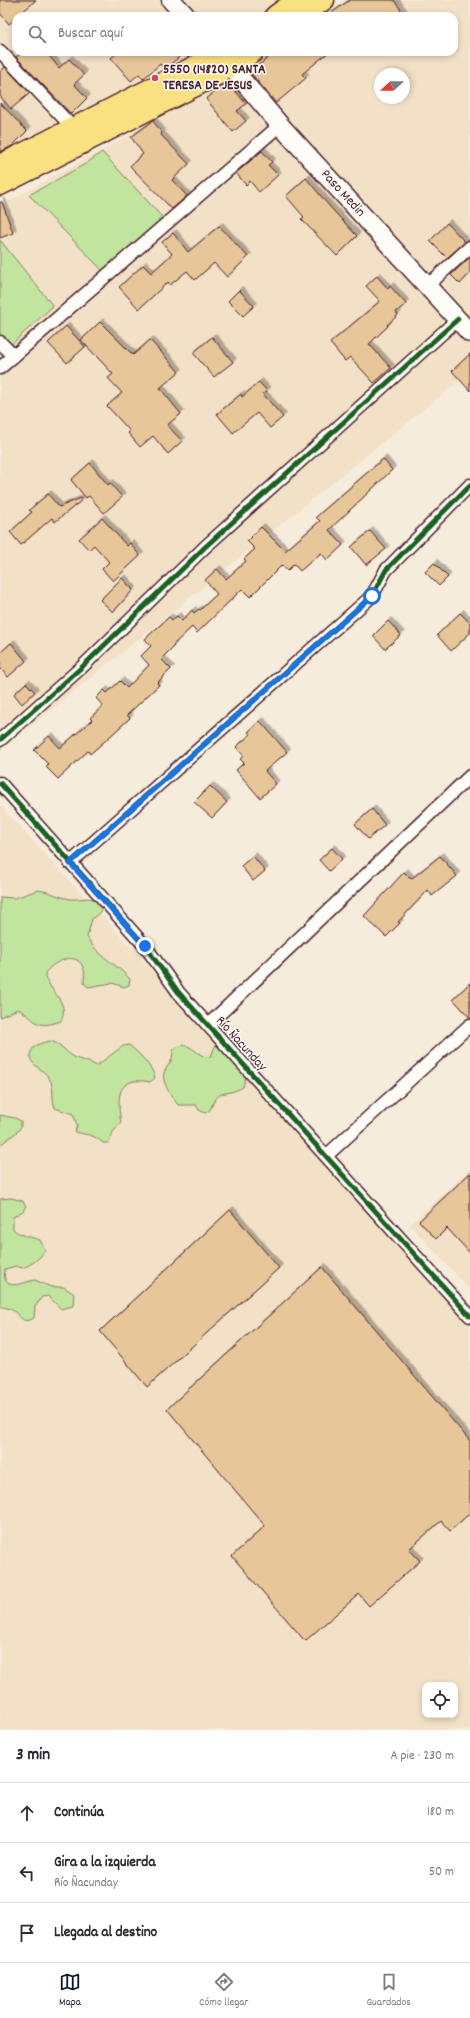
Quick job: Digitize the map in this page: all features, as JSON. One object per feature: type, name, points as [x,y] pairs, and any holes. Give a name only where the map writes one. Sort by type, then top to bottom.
[{"type":"main road","points":[[280,12],[296,0]]},
{"type":"main road","points":[[308,12],[324,0]]},
{"type":"main road","points":[[0,185],[79,134],[223,56]]},
{"type":"main road","points":[[0,165],[79,134]]},
{"type":"street","points":[[171,0],[182,12]]},
{"type":"street","points":[[0,51],[79,134]]},
{"type":"street","name":"Paso Medin","points":[[223,56],[280,125],[470,333]]},
{"type":"street","points":[[0,368],[13,355],[280,125]]},
{"type":"street","points":[[427,286],[470,247]]},
{"type":"street","points":[[0,740],[83,666],[205,547],[458,319]]},
{"type":"street","points":[[0,342],[13,355]]},
{"type":"street","points":[[70,863],[372,596],[386,570],[470,486]]},
{"type":"street","points":[[208,1025],[470,776]]},
{"type":"street","name":"Río Ñacunday","points":[[0,783],[145,946],[179,993],[470,1314]]},
{"type":"street","points":[[326,1156],[470,1025]]},
{"type":"shaded area","points":[[0,0],[283,0],[267,12],[12,12],[12,56],[202,56],[0,155]]},
{"type":"shaded area","points":[[349,0],[470,0],[470,372],[0,751],[0,206],[254,66],[268,56],[458,56],[458,12],[332,12]]},
{"type":"shaded area","points":[[0,805],[470,1316],[470,1730],[0,1730]]},
{"type":"shaded area","points":[[470,1169],[470,1290],[410,1225]]},
{"type":"green space","points":[[102,152],[163,218],[103,271],[29,195],[87,163]]},
{"type":"green space","points":[[0,240],[53,306],[0,355]]},
{"type":"green space","points":[[38,890],[67,898],[90,898],[97,901],[100,904],[101,911],[92,919],[87,937],[91,944],[101,954],[125,973],[130,979],[129,985],[124,987],[112,983],[88,987],[84,983],[84,970],[77,960],[66,959],[60,961],[45,973],[63,1008],[61,1021],[52,1024],[41,1024],[18,1009],[0,1017],[0,897],[15,898]]},
{"type":"green space","points":[[49,1041],[57,1043],[76,1058],[96,1066],[123,1046],[129,1045],[141,1056],[154,1074],[155,1078],[150,1082],[131,1082],[125,1085],[121,1090],[119,1105],[121,1123],[113,1132],[109,1143],[103,1143],[93,1136],[75,1132],[77,1125],[73,1114],[55,1108],[51,1082],[47,1075],[33,1063],[30,1056],[34,1047],[38,1044]]},
{"type":"green space","points":[[216,1044],[222,1044],[246,1076],[243,1087],[220,1095],[210,1110],[205,1113],[199,1110],[196,1105],[178,1105],[164,1081],[164,1073],[172,1058],[173,1050],[183,1045],[190,1047],[206,1057],[211,1056]]},
{"type":"green space","points":[[0,1115],[15,1118],[21,1121],[21,1127],[0,1145]]},
{"type":"green space","points":[[11,1198],[23,1201],[26,1206],[23,1211],[13,1217],[13,1229],[22,1234],[40,1240],[45,1250],[38,1258],[25,1267],[22,1268],[16,1266],[5,1269],[6,1282],[14,1285],[35,1280],[51,1287],[64,1287],[74,1294],[73,1306],[61,1309],[48,1296],[42,1297],[35,1307],[34,1318],[26,1321],[9,1308],[0,1306],[0,1199]]},
{"type":"building","points":[[0,0],[36,0],[22,12],[12,12],[12,21],[9,24],[0,13]]},
{"type":"building","points":[[350,0],[394,0],[402,12],[333,12]]},
{"type":"building","points":[[49,56],[59,68],[69,59],[84,75],[74,84],[87,98],[71,114],[16,57]]},
{"type":"building","points":[[113,56],[180,56],[166,68],[164,69],[160,64],[143,79],[139,74],[131,81],[111,58]]},
{"type":"building","points":[[270,56],[324,56],[302,74],[306,78],[276,103],[250,72]]},
{"type":"building","points":[[5,67],[30,93],[11,109],[0,96],[0,72]]},
{"type":"building","points":[[228,82],[246,104],[237,111],[246,121],[233,132],[206,99]]},
{"type":"building","points":[[0,103],[27,131],[12,146],[0,152]]},
{"type":"building","points":[[153,121],[162,133],[161,135],[189,164],[172,180],[187,196],[172,209],[130,166],[143,154],[131,137]]},
{"type":"building","points":[[262,151],[272,162],[268,165],[278,175],[259,192],[250,181],[246,185],[236,173]]},
{"type":"building","points":[[306,178],[357,236],[337,256],[301,219],[304,217],[286,196]]},
{"type":"building","points":[[0,202],[2,202],[13,233],[0,238]]},
{"type":"building","points":[[447,223],[465,242],[447,258],[430,241]]},
{"type":"building","points":[[219,226],[248,257],[227,277],[214,263],[195,280],[187,271],[170,285],[168,282],[139,309],[119,287],[143,265],[151,273],[172,254],[162,242],[173,233],[188,252]]},
{"type":"building","points":[[470,257],[470,273],[460,284],[451,275]]},
{"type":"building","points":[[377,276],[388,289],[390,286],[406,304],[396,312],[398,315],[369,344],[391,368],[374,383],[350,357],[345,361],[330,343],[380,301],[366,286]]},
{"type":"building","points":[[239,290],[254,306],[243,316],[228,301]]},
{"type":"building","points":[[100,322],[133,355],[150,340],[179,372],[160,388],[181,414],[167,425],[182,441],[168,454],[153,436],[140,447],[128,433],[130,431],[107,406],[122,393],[108,378],[113,374],[81,340]]},
{"type":"building","points":[[66,326],[85,347],[67,363],[48,343]]},
{"type":"building","points":[[212,337],[233,362],[214,377],[193,353]]},
{"type":"building","points":[[470,354],[470,391],[452,371]]},
{"type":"building","points":[[259,382],[267,391],[263,394],[283,417],[270,428],[257,413],[233,433],[217,414],[241,394],[242,397]]},
{"type":"building","points":[[383,459],[392,470],[329,530],[343,545],[327,560],[321,553],[300,571],[294,564],[287,571],[282,565],[250,597],[242,589],[197,633],[192,627],[173,645],[174,646],[161,659],[171,669],[157,683],[159,685],[127,715],[130,718],[106,740],[90,754],[88,751],[58,779],[46,767],[48,764],[34,750],[49,736],[60,748],[92,720],[90,718],[103,706],[96,698],[104,690],[107,693],[120,681],[127,688],[149,665],[141,656],[151,646],[145,639],[169,617],[172,620],[177,616],[182,621],[192,610],[194,613],[199,609],[200,610],[217,594],[205,580],[217,569],[226,579],[246,561],[244,559],[255,549],[247,541],[261,527],[285,551],[320,521],[316,517]]},
{"type":"building","points":[[90,463],[108,485],[110,483],[122,497],[104,513],[89,496],[86,498],[71,480]]},
{"type":"building","points":[[48,494],[59,507],[81,498],[82,500],[55,522],[52,518],[21,545],[10,532],[32,512],[29,510]]},
{"type":"building","points":[[102,518],[127,546],[130,543],[140,556],[113,581],[102,569],[109,562],[94,545],[89,550],[79,539]]},
{"type":"building","points":[[370,531],[386,549],[366,565],[351,547]]},
{"type":"building","points":[[434,563],[448,577],[439,586],[425,572]]},
{"type":"building","points":[[122,578],[133,590],[113,612],[100,600]]},
{"type":"building","points":[[460,613],[470,623],[470,633],[451,651],[437,635]]},
{"type":"building","points":[[388,621],[401,635],[385,649],[373,636]]},
{"type":"building","points":[[11,643],[26,661],[8,677],[0,668],[0,653]]},
{"type":"building","points":[[26,683],[35,692],[22,704],[14,694]]},
{"type":"building","points":[[260,721],[287,752],[265,771],[276,784],[260,798],[236,770],[244,763],[240,759],[244,756],[236,747],[251,734],[248,732]]},
{"type":"building","points":[[210,786],[227,802],[212,818],[194,802]]},
{"type":"building","points":[[372,809],[385,825],[368,839],[355,824]]},
{"type":"building","points":[[332,848],[342,859],[329,871],[319,860]]},
{"type":"building","points":[[253,856],[265,871],[253,881],[241,866]]},
{"type":"building","points":[[440,856],[457,876],[432,896],[428,890],[386,937],[364,916],[404,872],[411,879]]},
{"type":"building","points":[[470,983],[470,1018],[453,999]]},
{"type":"building","points":[[470,1173],[470,1253],[447,1228],[436,1239],[419,1221]]},
{"type":"building","points":[[230,1210],[279,1268],[147,1387],[100,1331]]},
{"type":"building","points":[[322,1267],[470,1441],[470,1513],[450,1531],[441,1521],[409,1549],[420,1561],[369,1606],[359,1594],[305,1641],[232,1556],[265,1526],[167,1409]]},
{"type":"cycle path","points":[[0,740],[83,666],[205,547],[458,319]]},
{"type":"cycle path","points":[[70,863],[372,596],[386,570],[470,485]]},
{"type":"cycle path","points":[[0,783],[145,946],[179,993],[470,1316]]},
{"type":"place","name":"5550 (14820) SANTA TERESA DE JESUS","points":[[155,78]]},
{"type":"route","points":[[145,946],[70,863],[372,596]]}]
